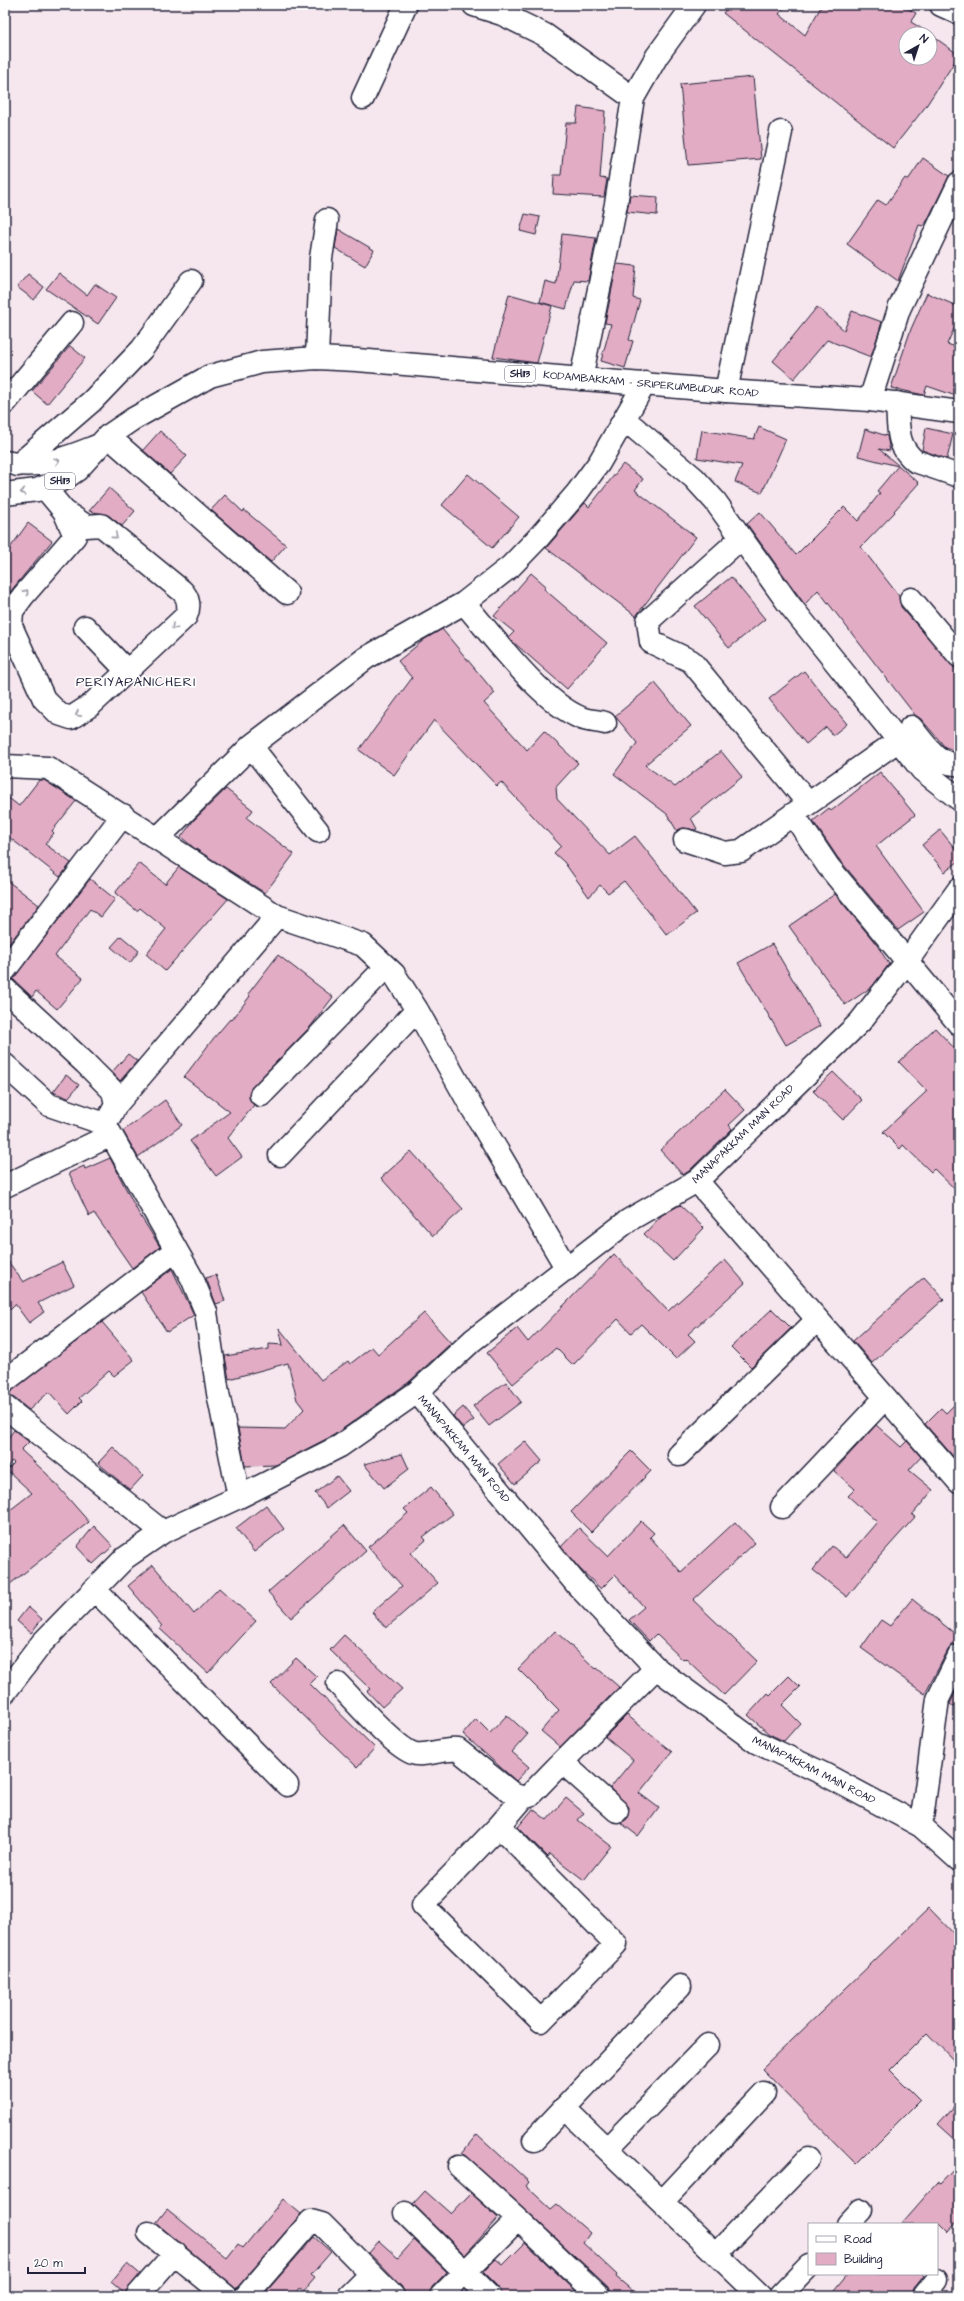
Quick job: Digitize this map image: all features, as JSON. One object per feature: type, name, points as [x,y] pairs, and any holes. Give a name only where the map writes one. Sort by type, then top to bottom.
[{"type":"street","points":[[363,98],[406,5]]},
{"type":"street","points":[[474,5],[502,14],[544,35],[633,98]]},
{"type":"street","points":[[581,379],[616,204],[633,98],[657,56],[694,5]]},
{"type":"street","points":[[941,5],[959,13]]},
{"type":"street","points":[[726,392],[781,132]]},
{"type":"street","points":[[870,400],[899,309],[959,183]]},
{"type":"street","points":[[317,358],[321,258],[327,220]]},
{"type":"street","points":[[12,463],[92,401],[138,354],[192,281]]},
{"type":"street","points":[[5,403],[72,323]]},
{"type":"street","name":"KODAMBAKKAM – SRIPERUMBUDUR ROAD","points":[[5,494],[44,487],[64,479],[77,470],[105,440],[132,419],[210,376],[262,362],[317,358],[645,383],[726,392],[870,400],[959,412]]},
{"type":"street","points":[[158,838],[251,746],[366,658],[464,603],[511,566],[539,537],[586,481],[645,383]]},
{"type":"street","points":[[898,403],[900,443],[910,457],[915,461],[959,476]]},
{"type":"street","points":[[624,419],[694,478],[715,501],[788,603],[905,733],[941,760],[950,765],[959,764]]},
{"type":"street","points":[[105,440],[287,593]]},
{"type":"street","name":"KODAMBAKKAM – SRIPERUMBUDUR ROAD","points":[[12,463],[38,465],[60,460],[105,440]]},
{"type":"street","points":[[44,487],[76,525],[101,525],[182,591],[187,598],[188,607],[186,616],[84,711],[72,718],[65,717],[54,710],[44,699],[11,626],[12,611],[76,525]]},
{"type":"street","points":[[741,538],[648,621],[651,642],[691,661],[800,809],[828,866],[908,960],[959,1024]]},
{"type":"street","points":[[911,599],[959,656]]},
{"type":"street","points":[[464,603],[532,679],[557,703],[581,718],[605,723]]},
{"type":"street","points":[[85,628],[127,671]]},
{"type":"street","points":[[905,733],[922,770],[959,798]]},
{"type":"street","points":[[685,840],[725,853],[741,851],[905,733]]},
{"type":"street","points":[[251,746],[318,831]]},
{"type":"street","points":[[5,766],[48,768],[123,815],[277,916],[363,945],[394,974],[418,1010],[468,1102],[567,1269]]},
{"type":"street","points":[[5,970],[123,815]]},
{"type":"street","name":"MANAPAKKAM MAIN ROAD","points":[[959,889],[908,960],[860,1022],[697,1181],[629,1220],[473,1340],[416,1392],[578,1586],[656,1668],[756,1742],[824,1774],[920,1826],[959,1860]]},
{"type":"street","points":[[5,1186],[108,1130],[116,1105],[277,916]]},
{"type":"street","points":[[261,1095],[386,967]]},
{"type":"street","points":[[5,989],[107,1085],[112,1091],[116,1105]]},
{"type":"street","points":[[280,1155],[418,1010]]},
{"type":"street","points":[[5,1065],[48,1105],[108,1130],[192,1278],[206,1312],[218,1393],[239,1497]]},
{"type":"street","points":[[697,1181],[959,1482]]},
{"type":"street","points":[[5,1381],[176,1250]]},
{"type":"street","points":[[679,1455],[817,1320]]},
{"type":"street","points":[[5,1692],[42,1643],[125,1558],[162,1532],[239,1497],[340,1446],[416,1392]]},
{"type":"street","points":[[782,1507],[885,1398]]},
{"type":"street","points":[[5,1407],[162,1532]]},
{"type":"street","points":[[95,1590],[287,1785]]},
{"type":"street","points":[[920,1826],[938,1699],[959,1656]]},
{"type":"street","points":[[499,1826],[616,1944],[541,2020],[423,1905],[499,1826],[523,1798],[529,1796],[656,1668]]},
{"type":"street","points":[[338,1684],[396,1744],[414,1754],[447,1749],[458,1750],[513,1794],[523,1798]]},
{"type":"street","points":[[562,1762],[616,1811]]},
{"type":"street","points":[[534,2140],[680,1986]]},
{"type":"street","points":[[607,2149],[708,2045]]},
{"type":"street","points":[[662,2202],[764,2093]]},
{"type":"street","points":[[564,2108],[760,2296]]},
{"type":"street","points":[[716,2254],[808,2159]]},
{"type":"street","points":[[459,2166],[518,2219],[599,2296]]},
{"type":"street","points":[[405,2213],[489,2296]]},
{"type":"street","points":[[441,2296],[518,2219]]},
{"type":"street","points":[[246,2296],[311,2221],[322,2224],[393,2296]]},
{"type":"street","points":[[150,2233],[226,2296]]},
{"type":"street","points":[[137,2296],[175,2253]]},
{"type":"street","points":[[780,2296],[808,2267]]},
{"type":"street","points":[[349,2296],[371,2274]]},
{"type":"building","points":[[730,5],[786,5],[779,14],[805,35],[822,5],[901,5],[916,13],[911,22],[917,26],[898,26],[898,66],[938,66],[938,40],[959,55],[926,106],[893,148],[723,13]]},
{"type":"building","points":[[753,77],[761,159],[688,165],[680,84]]},
{"type":"building","points":[[578,107],[605,111],[600,178],[607,179],[604,197],[553,194],[554,175],[561,175],[566,123],[576,123]]},
{"type":"building","points":[[923,158],[949,176],[927,221],[923,226],[919,225],[898,281],[847,244],[878,200],[886,205],[905,178],[908,180]]},
{"type":"building","points":[[630,195],[658,197],[657,215],[627,212]]},
{"type":"building","points":[[525,214],[540,217],[536,235],[520,231]]},
{"type":"building","points":[[338,229],[374,250],[365,266],[335,248]]},
{"type":"building","points":[[562,234],[596,238],[588,281],[574,280],[566,309],[540,302],[545,281],[556,284]]},
{"type":"building","points":[[617,264],[636,266],[633,298],[640,300],[629,340],[633,341],[625,368],[601,361],[611,324],[605,323]]},
{"type":"building","points":[[59,273],[87,295],[95,284],[116,298],[98,324],[46,289]]},
{"type":"building","points":[[28,274],[44,287],[34,300],[17,287]]},
{"type":"building","points":[[927,293],[959,307],[959,318],[947,344],[959,348],[959,397],[927,386],[924,395],[891,388],[911,329]]},
{"type":"building","points":[[509,294],[552,306],[537,363],[493,357]]},
{"type":"building","points":[[817,307],[844,330],[852,311],[882,322],[871,357],[827,340],[794,379],[773,361]]},
{"type":"building","points":[[70,346],[85,358],[47,404],[32,391]]},
{"type":"building","points":[[759,427],[786,439],[762,493],[735,482],[742,465],[697,458],[702,430],[754,439]]},
{"type":"building","points":[[926,428],[953,434],[947,459],[922,450]]},
{"type":"building","points":[[865,429],[887,436],[890,451],[879,449],[919,483],[894,511],[895,512],[861,547],[899,596],[901,607],[959,673],[959,752],[945,747],[921,719],[915,715],[818,590],[805,604],[803,602],[747,524],[760,512],[796,555],[844,507],[858,521],[880,493],[877,491],[898,466],[858,456]]},
{"type":"building","points":[[160,431],[187,456],[170,474],[143,450]]},
{"type":"building","points":[[623,464],[643,479],[635,490],[696,537],[636,616],[546,548],[585,503],[589,507]]},
{"type":"building","points":[[468,474],[519,517],[492,548],[442,505]]},
{"type":"building","points":[[109,488],[135,511],[122,526],[108,515],[89,511]]},
{"type":"building","points":[[225,495],[243,512],[244,510],[286,545],[271,562],[211,510]]},
{"type":"building","points":[[28,523],[52,541],[10,592],[5,589],[5,555]]},
{"type":"building","points":[[531,573],[546,586],[544,589],[607,643],[567,689],[512,641],[509,637],[514,632],[494,616]]},
{"type":"building","points":[[731,577],[765,619],[729,648],[695,606]]},
{"type":"building","points":[[442,629],[495,693],[484,703],[527,750],[544,731],[578,763],[556,787],[557,799],[610,855],[635,836],[696,913],[667,935],[624,881],[608,893],[600,885],[589,897],[564,862],[554,853],[561,846],[501,782],[497,786],[434,720],[394,775],[359,750],[412,678],[398,661],[425,639]]},
{"type":"building","points":[[804,671],[847,724],[833,735],[826,727],[806,744],[769,699]]},
{"type":"building","points":[[655,683],[691,726],[645,765],[675,787],[721,751],[742,777],[691,818],[697,829],[695,830],[683,828],[677,831],[667,814],[614,774],[637,743],[615,716]]},
{"type":"building","points":[[880,772],[915,815],[876,846],[924,912],[898,930],[838,858],[813,821],[829,808],[831,811]]},
{"type":"building","points":[[39,780],[44,780],[76,801],[52,831],[54,833],[45,844],[71,863],[60,877],[5,834],[5,795],[19,806]]},
{"type":"building","points":[[226,789],[253,810],[247,818],[294,854],[265,893],[194,848],[181,837],[194,820]]},
{"type":"building","points":[[940,830],[959,853],[959,861],[945,872],[922,845]]},
{"type":"building","points":[[139,863],[165,884],[179,867],[228,899],[165,971],[146,954],[166,929],[140,908],[137,911],[115,893]]},
{"type":"building","points":[[5,879],[39,905],[5,949]]},
{"type":"building","points":[[90,879],[115,899],[101,917],[90,909],[55,956],[83,978],[57,1009],[36,991],[32,997],[13,979]]},
{"type":"building","points":[[835,894],[877,945],[889,964],[872,987],[845,1005],[789,926]]},
{"type":"building","points":[[121,936],[139,951],[130,963],[111,947]]},
{"type":"building","points":[[772,944],[820,1026],[786,1045],[738,963]]},
{"type":"building","points":[[278,955],[333,997],[311,1026],[252,1087],[249,1098],[254,1105],[228,1138],[242,1157],[216,1176],[190,1141],[230,1112],[184,1077],[213,1039],[230,1019],[232,1020],[250,996],[248,994]]},
{"type":"building","points":[[935,1028],[959,1053],[959,1193],[934,1169],[931,1172],[903,1145],[900,1149],[883,1132],[927,1091],[899,1062]]},
{"type":"building","points":[[128,1054],[137,1061],[120,1081],[112,1072]]},
{"type":"building","points":[[833,1072],[862,1100],[843,1120],[813,1091]]},
{"type":"building","points":[[66,1075],[79,1085],[68,1098],[53,1092]]},
{"type":"building","points":[[725,1089],[745,1110],[729,1125],[732,1129],[683,1175],[660,1150]]},
{"type":"building","points":[[165,1100],[182,1125],[138,1157],[123,1131]]},
{"type":"building","points":[[411,1151],[463,1209],[433,1236],[381,1178]]},
{"type":"building","points":[[110,1158],[138,1212],[160,1247],[132,1268],[94,1213],[89,1216],[69,1173],[84,1166],[85,1169]]},
{"type":"building","points":[[680,1205],[704,1228],[673,1261],[644,1234],[662,1215]]},
{"type":"building","points":[[614,1254],[668,1311],[725,1260],[745,1283],[688,1334],[695,1341],[676,1359],[641,1324],[631,1333],[618,1319],[573,1365],[556,1348],[513,1384],[487,1353],[517,1328],[528,1342]]},
{"type":"building","points":[[5,1257],[23,1282],[62,1262],[74,1285],[38,1303],[44,1312],[29,1323],[15,1304],[5,1314]]},
{"type":"building","points":[[172,1269],[194,1315],[167,1332],[141,1292]]},
{"type":"building","points":[[216,1275],[225,1301],[216,1304],[206,1278]]},
{"type":"building","points":[[924,1277],[944,1299],[872,1363],[853,1341]]},
{"type":"building","points":[[772,1309],[791,1328],[751,1367],[731,1347]]},
{"type":"building","points":[[424,1313],[451,1343],[409,1382],[334,1435],[276,1465],[245,1466],[238,1428],[285,1429],[304,1409],[297,1400],[288,1363],[229,1379],[225,1356],[269,1349],[269,1344],[283,1345],[279,1328],[321,1380],[348,1361],[350,1364],[372,1347],[378,1354]]},
{"type":"building","points":[[102,1322],[134,1360],[114,1376],[109,1371],[79,1398],[82,1401],[69,1414],[49,1392],[29,1410],[13,1397],[5,1395]]},
{"type":"building","points":[[506,1382],[521,1402],[489,1426],[473,1406]]},
{"type":"building","points":[[959,1400],[959,1463],[925,1424],[941,1408],[946,1413]]},
{"type":"building","points":[[463,1407],[474,1420],[463,1428],[453,1416]]},
{"type":"building","points":[[876,1425],[901,1447],[907,1441],[921,1457],[909,1470],[933,1490],[912,1515],[915,1517],[879,1557],[847,1597],[813,1570],[832,1546],[846,1558],[877,1522],[848,1496],[855,1489],[834,1471]]},
{"type":"building","points":[[14,1430],[29,1442],[21,1450],[47,1474],[89,1522],[5,1588],[5,1514],[32,1493],[7,1470],[14,1463],[12,1461],[5,1468],[5,1435],[8,1438]]},
{"type":"building","points":[[525,1441],[542,1461],[515,1484],[498,1464]]},
{"type":"building","points":[[113,1447],[143,1476],[130,1490],[98,1463]]},
{"type":"building","points":[[631,1451],[651,1471],[591,1532],[571,1512]]},
{"type":"building","points":[[402,1454],[409,1469],[384,1488],[364,1464]]},
{"type":"building","points":[[337,1476],[349,1491],[327,1508],[315,1493]]},
{"type":"building","points":[[431,1487],[453,1514],[423,1537],[426,1540],[411,1553],[438,1583],[386,1628],[372,1612],[402,1586],[368,1547],[408,1513],[404,1509]]},
{"type":"building","points":[[266,1505],[284,1529],[254,1552],[236,1528]]},
{"type":"building","points":[[641,1521],[654,1533],[650,1537],[681,1572],[735,1522],[755,1543],[693,1600],[757,1661],[724,1695],[685,1658],[683,1660],[656,1634],[649,1641],[629,1620],[644,1607],[615,1575],[601,1589],[580,1569],[561,1547],[579,1528],[608,1556]]},
{"type":"building","points":[[344,1525],[366,1551],[291,1618],[268,1592]]},
{"type":"building","points":[[94,1526],[113,1546],[93,1564],[77,1547]]},
{"type":"building","points":[[153,1565],[194,1614],[219,1588],[256,1621],[208,1673],[160,1629],[162,1626],[128,1586]]},
{"type":"building","points":[[912,1599],[959,1637],[959,1644],[952,1645],[948,1650],[925,1694],[861,1648],[881,1620],[890,1626]]},
{"type":"building","points":[[28,1607],[42,1619],[31,1633],[17,1621]]},
{"type":"building","points":[[555,1631],[596,1669],[597,1668],[619,1687],[560,1747],[541,1731],[559,1710],[518,1669]]},
{"type":"building","points":[[344,1635],[402,1689],[382,1707],[367,1691],[370,1689],[330,1650]]},
{"type":"building","points":[[296,1658],[317,1677],[310,1684],[375,1748],[357,1767],[271,1684]]},
{"type":"building","points":[[789,1676],[800,1687],[782,1705],[800,1723],[784,1741],[769,1734],[748,1715],[768,1693],[770,1695]]},
{"type":"building","points":[[959,1684],[959,1711],[950,1704]]},
{"type":"building","points":[[507,1715],[528,1734],[512,1752],[529,1767],[516,1781],[463,1734],[476,1719],[490,1733]]},
{"type":"building","points":[[627,1715],[672,1752],[639,1793],[659,1808],[638,1836],[621,1823],[627,1819],[629,1807],[610,1788],[633,1760],[605,1737]]},
{"type":"building","points":[[566,1798],[584,1813],[578,1820],[611,1846],[584,1880],[550,1854],[548,1857],[518,1827],[533,1809],[547,1820]]},
{"type":"building","points":[[929,1908],[959,1939],[959,2066],[927,2033],[890,2070],[920,2100],[856,2164],[762,2069]]},
{"type":"building","points":[[959,2101],[959,2143],[938,2124]]},
{"type":"building","points":[[477,2134],[529,2182],[526,2186],[551,2209],[557,2204],[590,2233],[583,2243],[617,2275],[616,2277],[639,2296],[611,2296],[608,2287],[526,2210],[462,2153]]},
{"type":"building","points":[[959,2165],[959,2220],[948,2232],[938,2223],[902,2223],[937,2183],[940,2185]]},
{"type":"building","points":[[425,2191],[451,2214],[471,2193],[498,2218],[465,2255],[413,2204]]},
{"type":"building","points":[[283,2199],[301,2214],[236,2289],[156,2223],[167,2209],[227,2258],[238,2244],[243,2248]]},
{"type":"building","points":[[314,2237],[331,2252],[311,2275],[315,2278],[304,2291],[300,2288],[294,2296],[269,2296],[265,2293]]},
{"type":"building","points":[[414,2240],[447,2272],[432,2287],[429,2296],[405,2296],[402,2287],[369,2253],[379,2241],[398,2258]]},
{"type":"building","points":[[525,2243],[581,2296],[501,2296],[498,2287],[483,2272],[496,2259],[503,2265]]},
{"type":"building","points":[[127,2263],[140,2274],[125,2294],[111,2282]]},
{"type":"building","points":[[847,2275],[924,2276],[914,2288],[912,2296],[830,2296]]},
{"type":"district","name":"PERIYAPANICHERI","points":[[136,682]]}]
